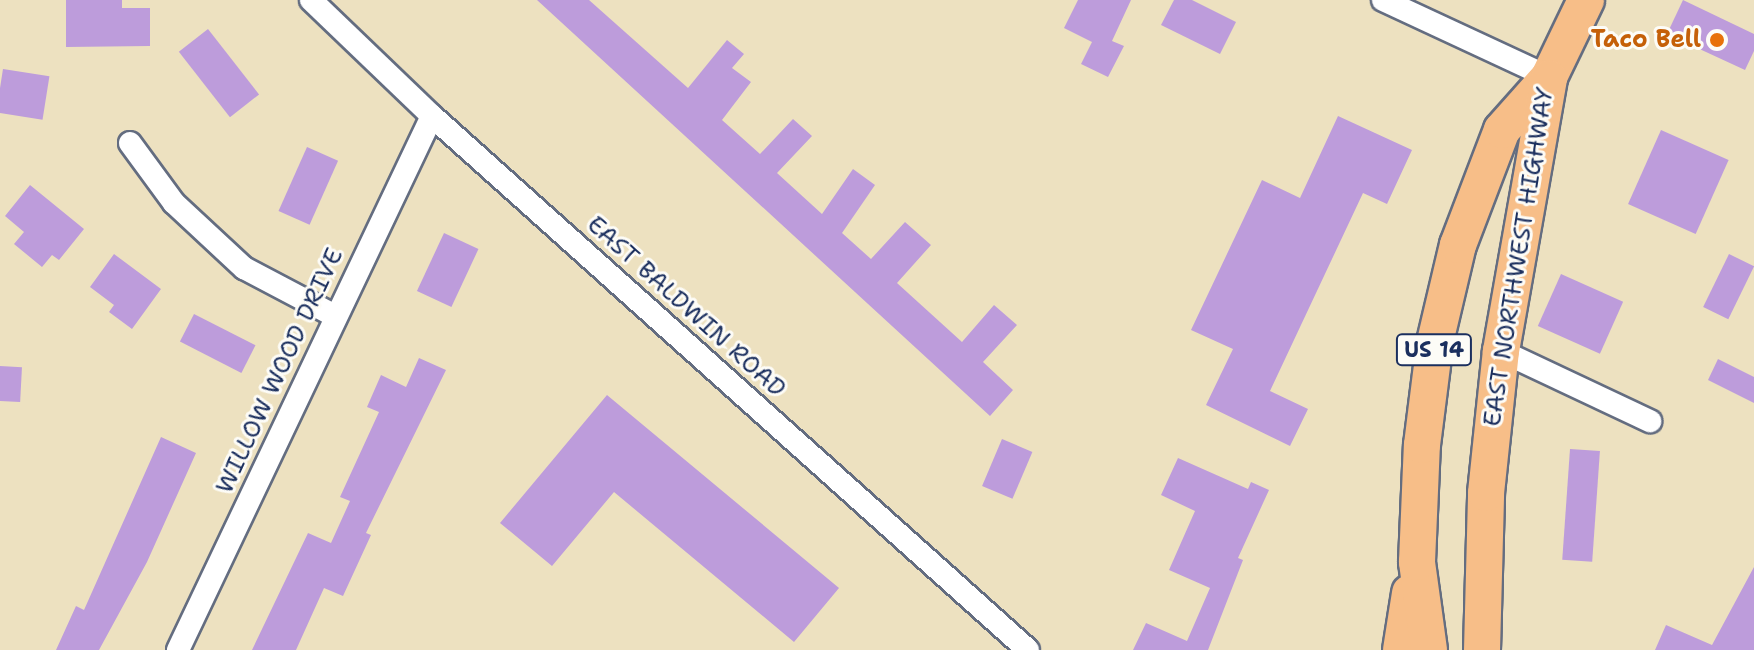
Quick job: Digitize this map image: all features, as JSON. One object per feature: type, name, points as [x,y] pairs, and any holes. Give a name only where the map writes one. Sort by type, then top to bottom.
[{"type":"main road","name":"US 14","points":[[1549,77],[1586,0]]},
{"type":"main road","name":"EAST NORTHWEST HIGHWAY","points":[[1482,650],[1486,493],[1501,351],[1549,77]]},
{"type":"main road","name":"EAST NORTHWEST HIGHWAY","points":[[1429,650],[1417,562],[1435,342],[1458,245],[1502,130],[1549,77]]},
{"type":"main road","points":[[1401,650],[1418,528]]},
{"type":"street","name":"EAST BALDWIN ROAD","points":[[311,0],[432,116],[1028,650]]},
{"type":"street","points":[[1383,0],[1549,77]]},
{"type":"street","name":"WILLOW WOOD DRIVE","points":[[178,650],[432,116]]},
{"type":"street","points":[[130,143],[174,203],[244,268],[335,316]]},
{"type":"street","points":[[1501,351],[1650,421]]},
{"type":"building","points":[[66,0],[122,0],[122,8],[150,8],[150,46],[66,47]]},
{"type":"building","points":[[537,0],[589,0],[688,88],[727,40],[744,54],[732,68],[751,82],[722,120],[760,154],[793,119],[812,136],[777,173],[822,214],[853,169],[875,185],[842,233],[871,259],[905,222],[931,245],[897,283],[962,342],[994,305],[1017,325],[983,362],[1013,390],[990,416]]},
{"type":"building","points":[[1078,0],[1131,0],[1112,41],[1124,46],[1108,77],[1081,64],[1092,42],[1064,28]]},
{"type":"building","points":[[1174,0],[1192,0],[1236,22],[1220,54],[1161,25]]},
{"type":"building","name":"Taco Bell","points":[[1683,0],[1754,34],[1754,51],[1745,70],[1667,34]]},
{"type":"building","points":[[208,29],[259,94],[230,117],[179,52]]},
{"type":"building","points":[[3,69],[49,76],[43,120],[0,113]]},
{"type":"building","points":[[1338,116],[1412,150],[1387,204],[1363,193],[1270,391],[1308,409],[1290,446],[1206,405],[1233,349],[1191,330],[1262,180],[1300,198]]},
{"type":"building","points":[[1661,130],[1729,160],[1696,234],[1628,204]]},
{"type":"building","points":[[307,147],[338,161],[310,225],[279,211]]},
{"type":"building","points":[[30,185],[84,229],[59,260],[52,255],[42,267],[14,244],[24,232],[5,216]]},
{"type":"building","points":[[444,233],[478,249],[451,307],[417,291]]},
{"type":"building","points":[[114,254],[161,289],[132,329],[109,312],[114,305],[90,287]]},
{"type":"building","points":[[1729,254],[1754,267],[1728,319],[1703,307]]},
{"type":"building","points":[[1561,274],[1623,302],[1600,354],[1538,326]]},
{"type":"building","points":[[194,314],[255,345],[241,373],[180,342]]},
{"type":"building","points":[[419,358],[446,370],[366,533],[371,535],[343,596],[324,588],[296,650],[252,650],[308,533],[331,543],[350,501],[340,497],[379,412],[367,407],[381,375],[406,387]]},
{"type":"building","points":[[1718,359],[1754,377],[1754,403],[1708,380]]},
{"type":"building","points":[[0,366],[22,367],[20,402],[0,401]]},
{"type":"building","points":[[607,395],[839,588],[794,642],[614,492],[552,566],[500,523]]},
{"type":"building","points":[[161,437],[196,453],[147,562],[99,650],[56,650],[76,606],[84,610]]},
{"type":"building","points":[[1002,439],[1032,452],[1012,499],[982,486]]},
{"type":"building","points":[[1570,449],[1600,451],[1592,562],[1562,560]]},
{"type":"building","points":[[1178,458],[1248,489],[1251,482],[1269,490],[1238,558],[1243,560],[1208,650],[1133,650],[1146,623],[1187,641],[1210,588],[1169,570],[1195,511],[1161,495]]},
{"type":"building","points":[[1754,567],[1754,650],[1655,650],[1666,625],[1712,645]]},
{"type":"place","name":"Taco Bell","points":[[1717,40]]}]
